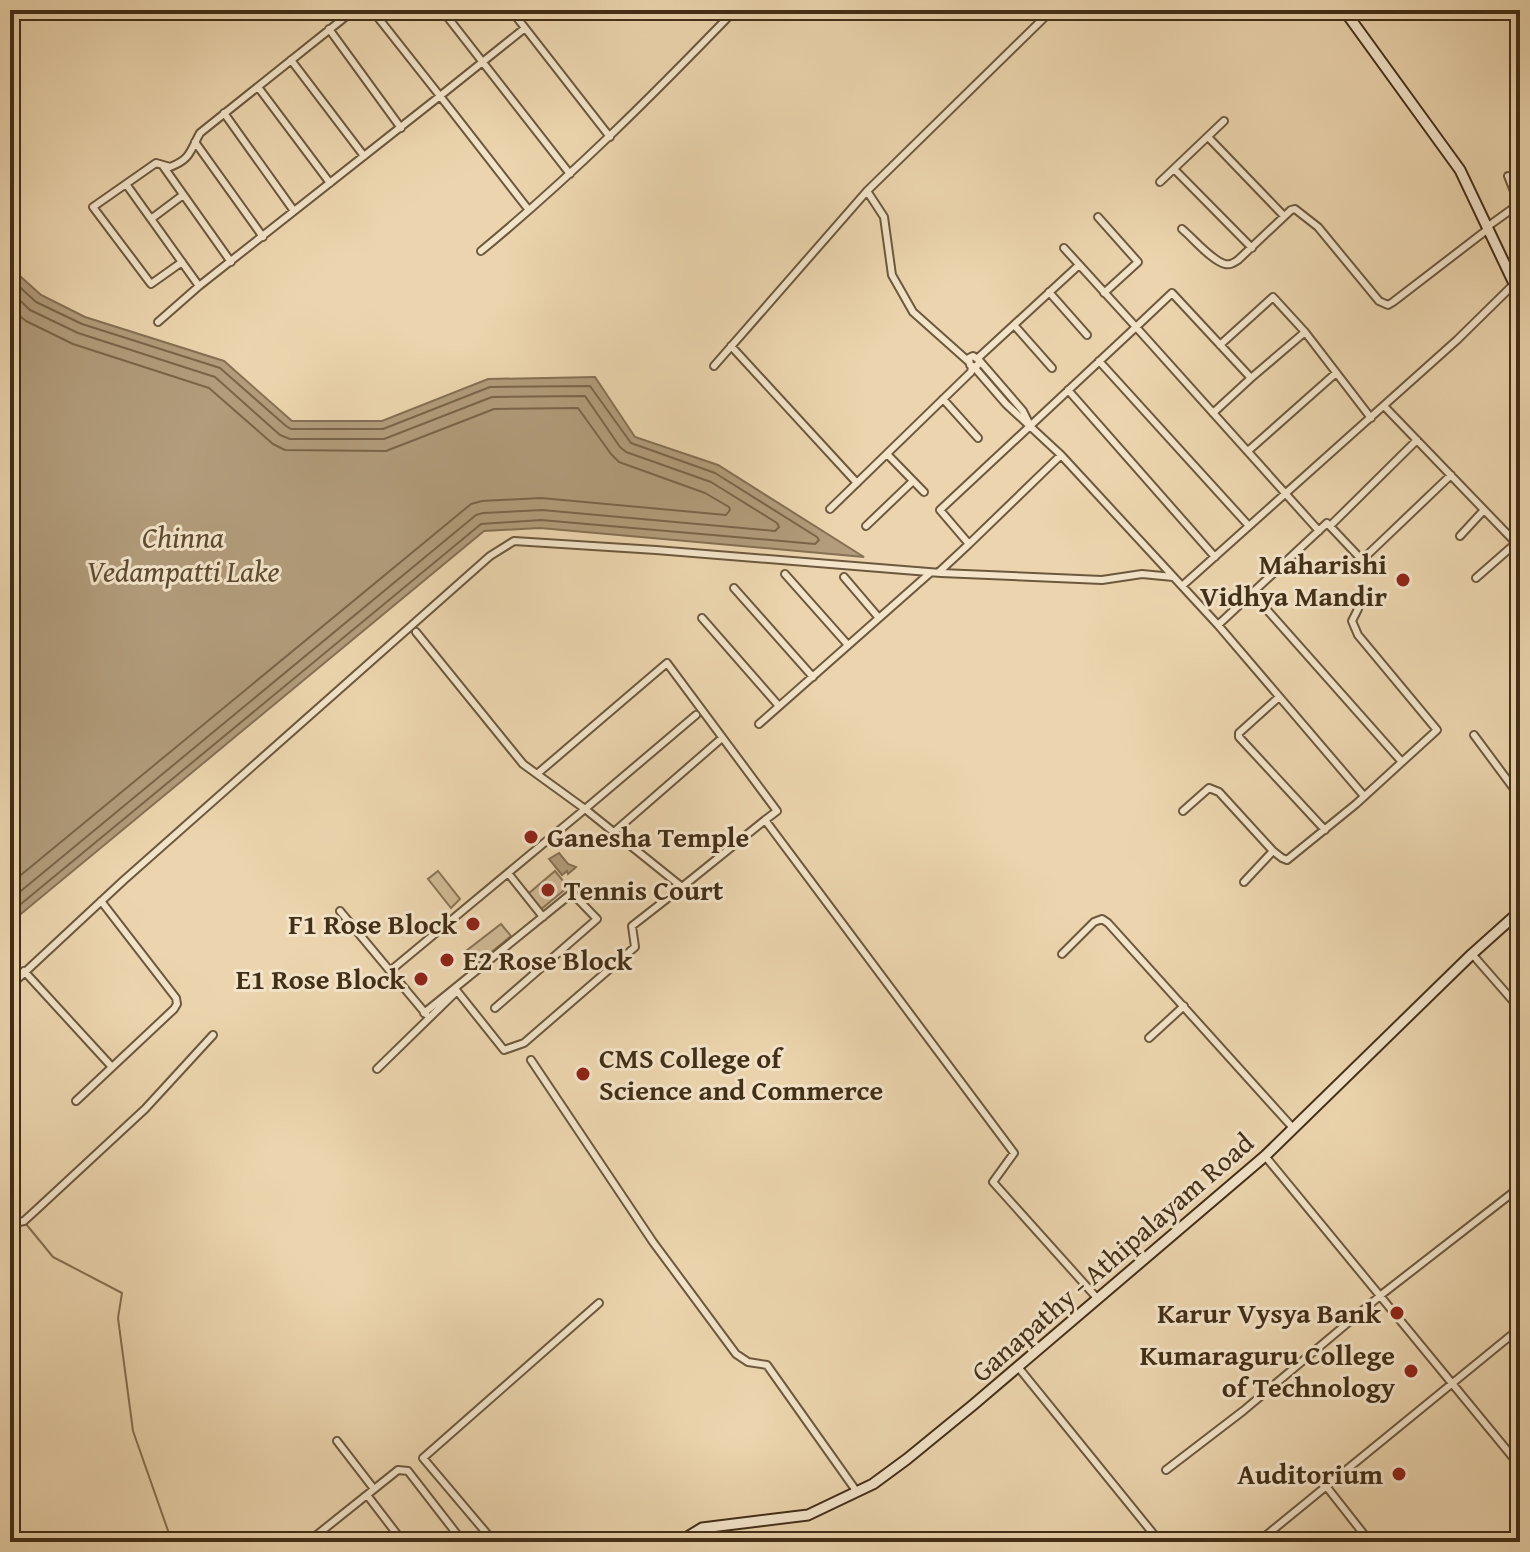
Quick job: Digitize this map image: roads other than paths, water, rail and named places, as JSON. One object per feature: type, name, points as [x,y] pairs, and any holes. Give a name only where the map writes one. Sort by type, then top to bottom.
[{"type":"main road","points":[[1344,10],[1460,170],[1520,296]]},
{"type":"main road","name":"Ganapathy - Athipalayam Road","points":[[679,1542],[702,1528],[808,1515],[873,1484],[907,1459],[1265,1156],[1520,911]]},
{"type":"street","points":[[182,262],[151,284],[93,207],[156,163],[170,167],[188,157],[200,133],[354,10]]},
{"type":"street","points":[[372,10],[528,209]]},
{"type":"street","points":[[442,10],[570,174]]},
{"type":"street","points":[[511,10],[610,137]]},
{"type":"street","points":[[481,251],[610,137],[735,10]]},
{"type":"street","points":[[714,366],[867,191],[1052,10]]},
{"type":"street","points":[[158,322],[199,286],[525,28]]},
{"type":"street","points":[[329,29],[401,128]]},
{"type":"street","points":[[291,60],[364,156]]},
{"type":"street","points":[[258,87],[330,183]]},
{"type":"street","points":[[224,113],[294,211]]},
{"type":"street","points":[[1160,182],[1224,121]]},
{"type":"street","points":[[1208,137],[1284,216]]},
{"type":"street","points":[[195,142],[263,237]]},
{"type":"street","points":[[163,166],[231,262]]},
{"type":"street","points":[[1174,169],[1252,248]]},
{"type":"street","points":[[1182,229],[1226,264],[1235,262],[1295,209],[1318,227],[1379,301],[1388,305],[1518,206],[1508,176]]},
{"type":"street","points":[[126,184],[199,286]]},
{"type":"street","points":[[867,191],[884,217],[892,275],[913,312],[1061,455],[1218,625],[1364,796]]},
{"type":"street","points":[[151,219],[183,195]]},
{"type":"street","points":[[1098,217],[1138,262],[1104,293]]},
{"type":"street","points":[[1064,248],[1319,531]]},
{"type":"street","points":[[978,359],[1079,265]]},
{"type":"street","points":[[1182,586],[1457,340],[1514,284]]},
{"type":"street","points":[[1049,292],[1087,335]]},
{"type":"street","points":[[969,544],[940,510],[1172,293],[1251,378]]},
{"type":"street","points":[[1220,345],[1273,297],[1305,332],[1371,418]]},
{"type":"street","points":[[1014,325],[1052,368]]},
{"type":"street","points":[[1213,413],[1305,332]]},
{"type":"street","points":[[731,346],[857,483]]},
{"type":"street","points":[[830,509],[971,372],[973,356],[1023,411],[1030,426]]},
{"type":"street","points":[[1099,361],[1249,526]]},
{"type":"street","points":[[1248,451],[1336,373]]},
{"type":"street","points":[[1068,390],[1215,557]]},
{"type":"street","points":[[943,399],[978,438]]},
{"type":"street","points":[[1384,406],[1518,542],[1476,578]]},
{"type":"street","points":[[1330,526],[1417,440]]},
{"type":"street","points":[[887,454],[924,492]]},
{"type":"street","points":[[759,724],[969,544],[1061,455]]},
{"type":"street","points":[[1218,625],[1327,523],[1362,560],[1451,475]]},
{"type":"street","points":[[866,526],[913,481]]},
{"type":"street","points":[[1460,536],[1484,510]]},
{"type":"street","points":[[10,986],[101,901],[490,556],[514,541],[934,572],[1102,580],[1142,574],[1173,577]]},
{"type":"street","points":[[785,574],[848,645]]},
{"type":"street","points":[[844,577],[879,618]]},
{"type":"street","points":[[734,588],[813,677]]},
{"type":"street","points":[[1252,593],[1402,762]]},
{"type":"street","points":[[1183,811],[1209,788],[1219,792],[1273,851],[1287,860],[1437,730],[1358,635],[1352,621],[1358,609]]},
{"type":"street","points":[[702,618],[779,706]]},
{"type":"street","points":[[416,632],[523,764],[682,887]]},
{"type":"street","points":[[427,1016],[457,991],[504,1050],[524,1043],[635,947],[632,926],[777,811],[667,663],[537,774]]},
{"type":"street","points":[[1279,697],[1239,733],[1239,737],[1325,830]]},
{"type":"street","points":[[390,971],[696,715]]},
{"type":"street","points":[[1474,735],[1520,797]]},
{"type":"street","points":[[614,832],[722,738]]},
{"type":"street","points":[[765,820],[1014,1153],[993,1182],[1097,1298]]},
{"type":"street","points":[[1244,882],[1273,851]]},
{"type":"street","points":[[508,873],[543,917]]},
{"type":"street","points":[[377,1069],[427,1016],[572,893],[597,919],[495,1008]]},
{"type":"street","points":[[76,1101],[177,1004],[176,998],[101,901]]},
{"type":"street","points":[[340,911],[427,1016]]},
{"type":"street","points":[[1062,954],[1094,922],[1102,919],[1108,923],[1293,1128]]},
{"type":"street","points":[[1472,954],[1519,1005]]},
{"type":"street","points":[[24,971],[112,1067]]},
{"type":"street","points":[[1149,1038],[1184,1006]]},
{"type":"street","points":[[12,1224],[24,1221],[145,1109],[213,1035]]},
{"type":"street","points":[[531,1060],[653,1242],[736,1354],[748,1362],[767,1365],[857,1492]]},
{"type":"street","points":[[1265,1156],[1520,1466]]},
{"type":"street","points":[[1166,1470],[1243,1411],[1381,1295],[1520,1187]]},
{"type":"street","points":[[494,1542],[423,1458],[599,1303]]},
{"type":"street","points":[[1258,1542],[1520,1328]]},
{"type":"street","points":[[1018,1367],[1160,1542]]},
{"type":"street","points":[[337,1441],[374,1489]]},
{"type":"street","points":[[308,1542],[398,1470],[408,1471],[463,1542]]},
{"type":"street","points":[[1326,1486],[1370,1542]]},
{"type":"street","points":[[367,1495],[403,1542]]},
{"type":"water","name":"Chinna Vedampatti Lake","points":[[10,267],[41,295],[85,317],[224,361],[292,421],[382,421],[488,379],[595,377],[635,437],[718,465],[864,557],[540,528],[484,531],[10,923]]},
{"type":"water","points":[[559,853],[568,864],[576,867],[568,874],[567,871],[562,875],[549,859]]},
{"type":"waterway","points":[[10,1204],[22,1219]]},
{"type":"waterway","points":[[26,1224],[53,1257],[122,1293],[118,1318],[133,1431],[172,1542]]},
{"type":"place","name":"Maharishi Vidhya Mandir","points":[[1403,580]]},
{"type":"place","name":"Ganesha Temple","points":[[531,837]]},
{"type":"place","name":"Tennis Court","points":[[548,890]]},
{"type":"place","name":"F1 Rose Block","points":[[473,924]]},
{"type":"place","name":"E2 Rose Block","points":[[447,960]]},
{"type":"place","name":"E1 Rose Block","points":[[421,979]]},
{"type":"place","name":"CMS College of Science and Commerce","points":[[583,1074]]},
{"type":"place","name":"Karur Vysya Bank","points":[[1397,1313]]},
{"type":"place","name":"Kumaraguru College of Technology","points":[[1411,1371]]},
{"type":"place","name":"Auditorium","points":[[1399,1474]]}]
